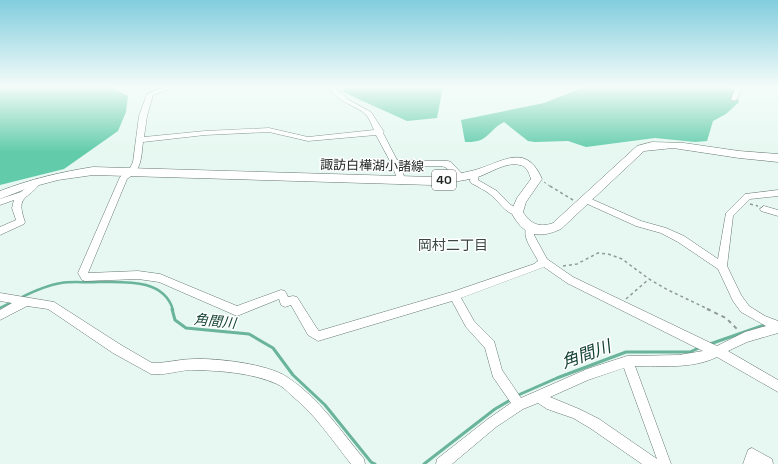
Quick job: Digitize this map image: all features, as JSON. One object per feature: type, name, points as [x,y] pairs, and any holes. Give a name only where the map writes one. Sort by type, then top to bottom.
[{"type":"main road","points":[[537,179],[521,201],[517,212],[524,224],[530,228],[538,230],[557,226],[632,154],[641,148],[651,145],[674,144],[726,154],[778,158]]},
{"type":"main road","name":"諏訪白樺湖小諸線","points":[[0,195],[58,176],[93,171],[432,181],[475,174],[507,161],[519,161],[530,167],[534,171],[537,179]]},
{"type":"street","points":[[145,109],[137,162],[132,172],[124,177],[83,273],[85,277],[138,275],[160,278],[237,311],[281,294],[285,302],[293,300],[312,331],[318,336],[459,294],[537,267],[548,265]]},
{"type":"street","points":[[360,109],[369,114],[380,132],[402,181]]},
{"type":"street","points":[[140,140],[205,133],[269,130],[308,139],[380,132]]},
{"type":"street","points":[[395,163],[448,164],[458,174]]},
{"type":"street","points":[[475,174],[474,181],[494,193],[508,207],[517,212]]},
{"type":"street","points":[[0,231],[21,222],[16,208],[19,198],[37,182]]},
{"type":"street","points":[[0,202],[24,194]]},
{"type":"street","points":[[722,266],[729,215],[748,196],[778,194]]},
{"type":"street","points":[[584,201],[639,224],[669,232],[722,266],[737,298],[745,309],[762,320],[778,327]]},
{"type":"street","points":[[764,209],[778,213]]},
{"type":"street","points":[[530,228],[528,236],[548,265],[570,280],[714,350],[778,386]]},
{"type":"street","points":[[459,294],[455,295],[459,306],[470,324],[490,345],[497,373],[515,399]]},
{"type":"street","points":[[5,298],[50,305],[117,349],[151,368],[158,369],[194,364],[225,366],[253,370],[282,380],[308,401],[321,415],[359,464]]},
{"type":"street","points":[[0,315],[25,301]]},
{"type":"street","points":[[442,464],[492,424],[515,399],[539,396],[587,375],[627,361],[679,360],[707,356],[714,350],[745,337],[778,327]]},
{"type":"street","points":[[627,361],[665,464]]},
{"type":"street","points":[[539,396],[548,404],[575,413],[592,423],[653,464]]},
{"type":"street","points":[[749,464],[752,454],[766,464]]},
{"type":"path","points":[[537,179],[570,198],[584,201]]},
{"type":"path","points":[[743,202],[764,209]]},
{"type":"path","points":[[548,265],[577,264],[598,253],[608,254],[622,259],[649,279],[726,318],[735,327]]},
{"type":"path","points":[[620,305],[649,279]]},
{"type":"green space","points":[[0,109],[126,109],[118,131],[64,169],[0,185]]},
{"type":"green space","points":[[380,109],[439,109],[437,118],[407,121]]},
{"type":"green space","points":[[516,109],[732,109],[726,114],[713,121],[707,141],[695,142],[655,138],[586,147],[568,141],[528,141],[504,122],[498,125],[487,136],[479,141],[465,142],[461,120]]},
{"type":"waterway","name":"角間川","points":[[20,298],[45,287],[61,283],[131,282],[152,287],[161,292],[168,300],[173,310]]},
{"type":"waterway","name":"角間川","points":[[0,308],[12,302]]},
{"type":"waterway","name":"角間川","points":[[172,309],[175,320],[186,328],[249,334],[273,348],[293,375],[325,405],[371,462],[375,464]]},
{"type":"waterway","name":"角間川","points":[[710,344],[767,324]]},
{"type":"waterway","name":"角間川","points":[[516,396],[557,378],[626,352],[690,352],[701,347]]},
{"type":"waterway","name":"角間川","points":[[424,464],[495,409],[512,399]]},
{"type":"district","name":"岡村二丁目","points":[[453,245]]}]
